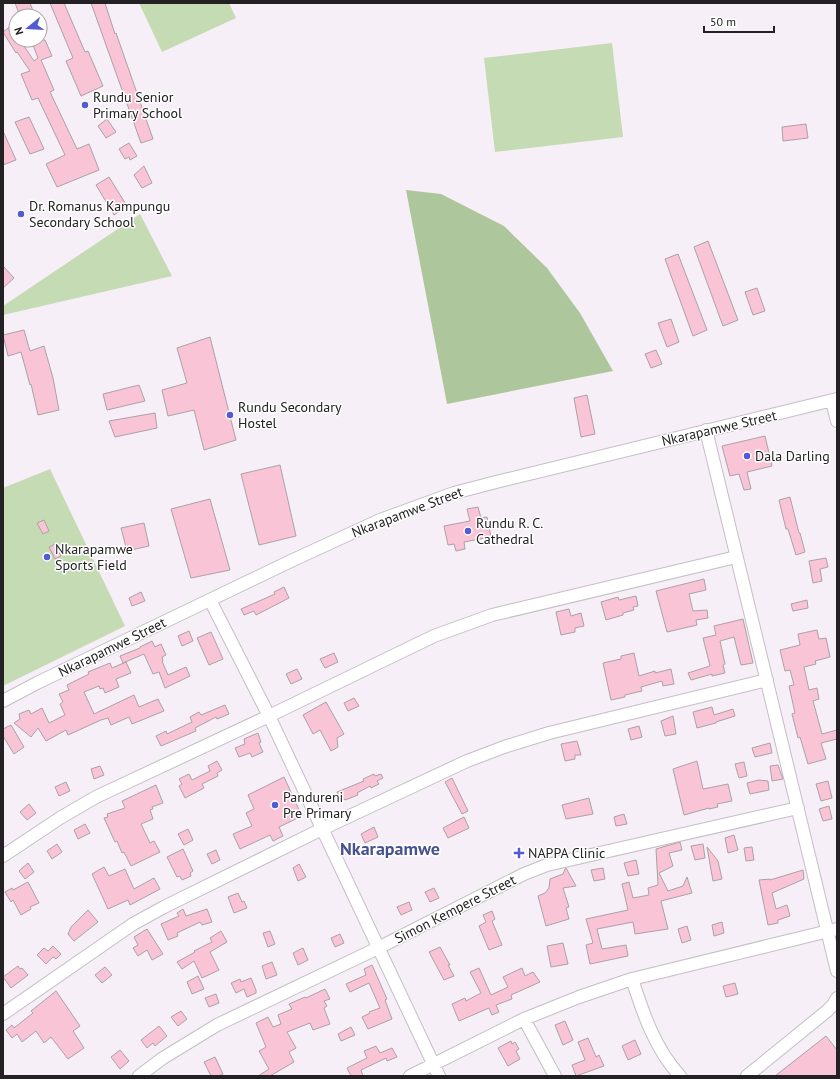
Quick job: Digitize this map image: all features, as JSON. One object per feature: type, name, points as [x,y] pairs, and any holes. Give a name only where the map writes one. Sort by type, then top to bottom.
[{"type":"street","points":[[835,400],[837,421]]},
{"type":"street","name":"Nkarapamwe Street","points":[[3,700],[210,600],[374,523],[415,506],[454,493],[496,482],[835,400]]},
{"type":"street","points":[[706,430],[798,808],[832,930],[837,971]]},
{"type":"street","points":[[3,856],[60,818],[96,797],[270,716],[434,636],[510,611],[736,557]]},
{"type":"street","points":[[210,600],[270,716],[439,1076]]},
{"type":"street","points":[[3,1014],[133,924],[164,907],[322,829],[467,761],[504,747],[549,733],[766,680]]},
{"type":"street","name":"Simon Kempere Street","points":[[138,1076],[163,1058],[217,1025],[378,948],[507,882],[547,865],[798,808]]},
{"type":"street","points":[[410,1076],[524,1019],[579,997],[632,979],[832,930]]},
{"type":"street","points":[[632,979],[651,1031],[662,1052],[680,1076]]},
{"type":"street","points":[[747,1076],[827,1011],[837,998]]},
{"type":"street","points":[[524,1019],[555,1076]]},
{"type":"green space","points":[[139,3],[229,3],[236,18],[162,52]]},
{"type":"green space","points":[[612,43],[623,137],[495,152],[484,58]]},
{"type":"green space","points":[[406,190],[441,194],[504,226],[547,268],[580,313],[613,371],[447,404]]},
{"type":"green space","points":[[140,214],[172,276],[3,315],[3,306]]},
{"type":"green space","name":"Nkarapamwe Sports Field","points":[[50,469],[125,626],[3,686],[3,488]]},
{"type":"building","points":[[15,3],[30,3],[32,8],[17,8]]},
{"type":"building","points":[[50,3],[64,3],[85,52],[88,51],[103,86],[81,96],[66,61],[73,58]]},
{"type":"building","points":[[91,3],[105,3],[153,139],[141,143]]},
{"type":"building","points":[[8,28],[8,40],[3,32]]},
{"type":"building","points":[[48,47],[52,56],[41,60],[54,90],[50,92],[77,149],[89,144],[99,170],[57,187],[46,164],[65,155],[38,98],[32,100],[21,74],[30,71],[17,52],[16,53],[13,48],[25,48],[34,61],[38,58],[34,48]]},
{"type":"building","points":[[29,117],[44,149],[30,154],[15,122]]},
{"type":"building","points":[[107,119],[116,132],[106,138],[98,126]]},
{"type":"building","points":[[806,124],[808,138],[783,141],[782,127]]},
{"type":"building","points":[[3,131],[16,160],[3,165]]},
{"type":"building","points":[[129,143],[137,156],[130,160],[129,157],[125,159],[119,149]]},
{"type":"building","points":[[144,166],[152,183],[142,188],[134,175]]},
{"type":"building","points":[[109,177],[127,206],[114,215],[96,185]]},
{"type":"building","points":[[708,241],[738,320],[723,326],[694,247]]},
{"type":"building","points":[[678,254],[707,330],[693,336],[665,259]]},
{"type":"building","points":[[3,266],[14,278],[3,288]]},
{"type":"building","points":[[757,288],[765,311],[753,315],[745,292]]},
{"type":"building","points":[[671,319],[679,342],[667,347],[658,323]]},
{"type":"building","points":[[24,330],[30,351],[44,346],[53,378],[59,410],[38,415],[31,384],[30,385],[21,352],[8,356],[3,335]]},
{"type":"building","points":[[210,337],[236,440],[204,450],[194,410],[168,416],[162,390],[187,383],[177,348]]},
{"type":"building","points":[[656,350],[662,364],[651,368],[645,354]]},
{"type":"building","points":[[139,385],[145,401],[107,410],[103,394]]},
{"type":"building","points":[[587,395],[595,434],[581,437],[574,398]]},
{"type":"building","points":[[155,413],[157,428],[115,437],[109,421]]},
{"type":"building","name":"Dala Darling","points":[[765,436],[772,466],[747,472],[751,489],[744,490],[739,474],[730,476],[722,446]]},
{"type":"building","points":[[280,465],[296,536],[259,545],[241,474]]},
{"type":"building","points":[[790,497],[805,552],[796,555],[788,529],[786,529],[779,500]]},
{"type":"building","points":[[210,499],[230,570],[191,578],[171,509]]},
{"type":"building","name":"Rundu R. C. Cathedral","points":[[478,507],[481,518],[487,517],[491,537],[464,542],[465,549],[456,551],[454,544],[448,545],[444,526],[470,521],[467,509]]},
{"type":"building","points":[[44,520],[49,531],[43,534],[37,523]]},
{"type":"building","points":[[144,523],[149,546],[127,551],[121,528]]},
{"type":"building","points":[[55,544],[61,556],[55,559],[49,547]]},
{"type":"building","points":[[826,558],[828,567],[820,569],[822,581],[813,583],[809,561]]},
{"type":"building","points":[[704,579],[706,590],[689,594],[693,611],[707,610],[708,618],[696,620],[697,625],[667,632],[656,591]]},
{"type":"building","points":[[284,587],[289,598],[256,615],[254,611],[244,615],[241,609],[275,594],[274,592]]},
{"type":"building","points":[[141,592],[145,601],[132,606],[129,598]]},
{"type":"building","points":[[636,596],[638,606],[633,607],[634,610],[606,620],[601,602],[618,597],[619,600]]},
{"type":"building","points":[[807,600],[808,608],[793,611],[791,604]]},
{"type":"building","points":[[569,609],[571,616],[581,613],[584,626],[575,628],[575,632],[561,635],[556,612]]},
{"type":"building","points":[[743,619],[753,663],[741,665],[734,637],[720,641],[725,664],[723,665],[725,673],[712,676],[712,674],[691,680],[688,673],[710,666],[703,638],[716,635],[714,626]]},
{"type":"building","points":[[817,630],[819,639],[826,638],[830,657],[815,661],[816,664],[804,667],[809,690],[817,688],[819,699],[813,701],[822,734],[837,730],[837,739],[821,743],[826,759],[808,764],[800,737],[798,738],[792,714],[795,713],[789,686],[794,685],[790,670],[785,671],[780,650],[800,645],[798,634]]},
{"type":"building","points":[[189,631],[193,641],[182,646],[178,636]]},
{"type":"building","points":[[211,632],[223,659],[209,665],[197,638]]},
{"type":"building","points":[[152,641],[155,647],[161,644],[166,655],[162,657],[162,661],[168,675],[186,667],[190,676],[165,688],[159,672],[153,674],[144,654],[123,663],[120,656],[140,648]]},
{"type":"building","points":[[334,653],[338,662],[325,668],[320,659]]},
{"type":"building","points":[[634,653],[639,676],[655,671],[655,673],[671,669],[674,684],[663,686],[662,681],[641,687],[642,691],[611,700],[603,663],[621,659],[621,656]]},
{"type":"building","points":[[126,662],[131,673],[116,679],[119,687],[105,693],[103,688],[100,689],[99,686],[84,692],[94,714],[134,695],[139,707],[158,699],[164,711],[132,724],[129,717],[111,725],[108,718],[68,735],[66,730],[46,741],[38,728],[31,737],[14,723],[20,719],[19,714],[29,710],[31,714],[42,708],[49,723],[65,715],[60,704],[63,702],[59,694],[69,690],[67,685],[89,674],[88,672],[110,663],[112,668]]},
{"type":"building","points":[[297,669],[302,679],[291,684],[286,674]]},
{"type":"building","points":[[354,698],[359,706],[348,711],[344,703]]},
{"type":"building","points":[[326,702],[344,734],[337,738],[338,747],[331,751],[320,730],[313,734],[303,715]]},
{"type":"building","points":[[225,705],[229,714],[217,719],[216,717],[195,728],[196,731],[161,746],[156,736],[166,731],[167,734],[192,722],[190,717],[199,712],[201,715]]},
{"type":"building","points":[[712,707],[714,715],[733,709],[735,716],[697,728],[693,712]]},
{"type":"building","points":[[673,716],[676,734],[665,736],[661,721]]},
{"type":"building","points":[[11,725],[24,747],[14,754],[3,736],[3,729]]},
{"type":"building","points":[[639,726],[642,737],[631,740],[628,729]]},
{"type":"building","points":[[258,733],[261,742],[259,743],[263,752],[252,757],[250,753],[239,757],[235,748],[245,744],[244,739]]},
{"type":"building","points":[[577,741],[581,755],[575,755],[575,759],[565,761],[561,744]]},
{"type":"building","points":[[770,743],[772,753],[755,757],[752,748]]},
{"type":"building","points":[[217,761],[222,770],[217,773],[218,776],[202,784],[204,788],[185,798],[179,786],[182,784],[179,779],[189,774],[192,780],[210,771],[208,766]]},
{"type":"building","points":[[697,761],[703,789],[728,784],[732,801],[717,804],[718,807],[684,815],[673,769]]},
{"type":"building","points":[[744,762],[747,776],[739,778],[735,764]]},
{"type":"building","points":[[778,765],[783,779],[772,781],[770,766]]},
{"type":"building","points":[[100,766],[104,775],[94,779],[91,769]]},
{"type":"building","points":[[374,774],[375,776],[381,774],[383,778],[377,781],[379,784],[371,788],[370,786],[357,793],[358,795],[345,800],[340,800],[337,792],[364,781],[363,779]]},
{"type":"building","name":"Pandureni Pre Primary","points":[[284,777],[302,816],[279,827],[283,836],[273,841],[270,835],[240,849],[233,834],[252,826],[246,813],[254,809],[248,795]]},
{"type":"building","points":[[452,778],[468,811],[462,814],[445,782]]},
{"type":"building","points":[[759,780],[768,781],[769,790],[750,794],[747,783]]},
{"type":"building","points":[[828,781],[832,798],[821,801],[816,784]]},
{"type":"building","points":[[66,782],[70,791],[59,796],[55,787]]},
{"type":"building","points":[[156,785],[163,803],[152,807],[153,809],[150,810],[153,819],[141,824],[150,843],[154,841],[160,852],[131,866],[124,852],[122,853],[117,841],[115,842],[104,818],[108,817],[107,814],[125,808],[122,801]]},
{"type":"building","points":[[589,798],[593,814],[566,819],[562,805]]},
{"type":"building","points":[[29,804],[36,813],[27,820],[20,812]]},
{"type":"building","points":[[829,806],[832,819],[823,821],[819,809]]},
{"type":"building","points":[[624,814],[627,824],[616,826],[614,817]]},
{"type":"building","points":[[464,817],[469,828],[448,838],[443,828]]},
{"type":"building","points":[[85,824],[90,833],[78,839],[74,830]]},
{"type":"building","points":[[374,827],[378,837],[365,843],[361,834]]},
{"type":"building","points":[[188,829],[193,840],[184,845],[178,834]]},
{"type":"building","points":[[734,835],[738,850],[728,853],[725,838]]},
{"type":"building","points":[[680,842],[682,850],[669,853],[673,866],[659,873],[668,891],[683,886],[687,877],[692,893],[661,901],[668,929],[635,934],[633,922],[597,929],[602,949],[626,945],[628,956],[590,964],[586,945],[593,943],[586,919],[628,910],[622,884],[629,882],[633,898],[649,895],[648,888],[658,885],[656,849]]},
{"type":"building","points":[[57,844],[62,852],[52,859],[47,851]]},
{"type":"building","points":[[703,844],[705,858],[695,860],[691,846]]},
{"type":"building","points":[[707,847],[718,861],[722,879],[713,881]]},
{"type":"building","points":[[752,847],[754,860],[746,861],[744,848]]},
{"type":"building","points":[[183,849],[193,871],[190,873],[191,876],[182,880],[180,876],[177,877],[167,857]]},
{"type":"building","points":[[216,850],[220,860],[212,864],[207,854]]},
{"type":"building","points":[[636,860],[639,874],[628,876],[624,863]]},
{"type":"building","points":[[28,863],[34,872],[25,879],[19,871]]},
{"type":"building","points":[[299,864],[306,877],[298,881],[293,868]]},
{"type":"building","points":[[104,867],[109,876],[125,869],[134,889],[154,878],[160,889],[130,905],[128,900],[108,909],[92,874]]},
{"type":"building","points":[[566,868],[576,886],[563,888],[569,907],[566,908],[569,919],[546,926],[538,896],[545,893],[549,888],[550,879],[563,874]]},
{"type":"building","points":[[603,868],[605,879],[594,881],[591,870]]},
{"type":"building","points":[[803,870],[804,879],[772,893],[776,909],[787,905],[790,916],[778,920],[778,923],[768,925],[759,880],[770,880]]},
{"type":"building","points":[[28,882],[39,903],[30,907],[31,909],[21,915],[13,900],[11,902],[5,892],[12,888],[13,890]]},
{"type":"building","points":[[434,888],[439,898],[430,902],[425,892]]},
{"type":"building","points":[[238,893],[242,902],[244,901],[247,908],[234,913],[228,897]]},
{"type":"building","points":[[409,902],[412,910],[401,915],[397,907]]},
{"type":"building","points":[[183,909],[186,916],[207,909],[212,922],[202,925],[200,922],[177,933],[178,936],[168,940],[161,924],[179,916],[177,913]]},
{"type":"building","points":[[88,910],[98,922],[74,941],[68,934],[71,927]]},
{"type":"building","points":[[492,911],[495,919],[492,921],[502,945],[489,950],[479,926],[486,922],[483,915]]},
{"type":"building","points":[[722,922],[724,933],[714,936],[712,925]]},
{"type":"building","points":[[687,926],[691,940],[682,943],[678,929]]},
{"type":"building","points":[[147,929],[163,954],[152,960],[147,950],[138,956],[133,948],[138,945],[134,937]]},
{"type":"building","points":[[221,931],[227,942],[210,952],[219,970],[202,978],[194,961],[182,969],[177,962],[212,942],[210,938]]},
{"type":"building","points":[[270,931],[275,944],[268,947],[263,933]]},
{"type":"building","points":[[340,934],[344,943],[335,947],[331,938]]},
{"type":"building","points":[[563,943],[568,964],[551,967],[547,946]]},
{"type":"building","points":[[53,946],[61,954],[56,959],[53,957],[46,964],[37,955],[44,948],[48,951]]},
{"type":"building","points":[[440,947],[454,976],[444,980],[429,952]]},
{"type":"building","points":[[303,948],[308,960],[298,965],[293,953]]},
{"type":"building","points":[[272,962],[277,975],[266,979],[262,966]]},
{"type":"building","points":[[372,965],[387,999],[385,1000],[392,1019],[368,1029],[362,1017],[370,1013],[369,1012],[380,1008],[369,983],[350,992],[346,984],[366,975],[364,969]]},
{"type":"building","points":[[18,966],[28,975],[11,988],[3,977]]},
{"type":"building","points":[[105,967],[112,975],[102,983],[95,975]]},
{"type":"building","points":[[479,968],[491,995],[508,987],[503,977],[522,968],[525,976],[533,972],[540,982],[511,995],[512,999],[496,1005],[499,1012],[492,1015],[489,1008],[459,1021],[452,1004],[465,998],[466,1001],[481,993],[470,972]]},
{"type":"building","points":[[198,976],[204,989],[192,994],[187,982]]},
{"type":"building","points":[[251,978],[256,993],[247,997],[244,989],[236,993],[231,983],[240,979],[241,982]]},
{"type":"building","points":[[735,983],[738,994],[726,997],[723,986]]},
{"type":"building","points":[[325,989],[330,999],[324,1001],[327,1006],[324,1008],[330,1024],[313,1030],[310,1023],[287,1032],[296,1048],[289,1052],[294,1062],[270,1076],[258,1076],[269,1069],[259,1051],[266,1047],[256,1023],[268,1017],[273,1027],[281,1024],[278,1015],[292,1009],[289,1004]]},
{"type":"building","points":[[56,991],[80,1026],[73,1031],[84,1048],[68,1059],[51,1037],[44,1043],[36,1031],[22,1042],[17,1034],[12,1038],[6,1030],[12,1025],[14,1028],[33,1013],[31,1011]]},
{"type":"building","points":[[216,994],[219,1003],[209,1007],[205,998]]},
{"type":"building","points":[[181,1011],[187,1019],[178,1026],[171,1017]]},
{"type":"building","points":[[565,1021],[573,1040],[563,1045],[555,1025]]},
{"type":"building","points":[[159,1026],[167,1036],[155,1046],[153,1043],[147,1048],[141,1040]]},
{"type":"building","points":[[351,1027],[355,1035],[341,1041],[338,1034]]},
{"type":"building","points":[[826,1036],[837,1050],[837,1076],[775,1076]]},
{"type":"building","points":[[588,1038],[596,1057],[599,1055],[604,1066],[576,1076],[572,1065],[585,1060],[578,1042]]},
{"type":"building","points":[[635,1040],[641,1054],[628,1060],[622,1046]]},
{"type":"building","points":[[511,1041],[512,1044],[515,1042],[519,1049],[516,1051],[520,1059],[508,1066],[498,1048]]},
{"type":"building","points":[[376,1046],[380,1053],[392,1048],[397,1057],[387,1061],[386,1058],[361,1070],[363,1076],[351,1076],[347,1068],[367,1058],[364,1051]]},
{"type":"building","points":[[120,1050],[129,1061],[120,1069],[111,1057]]},
{"type":"building","points":[[215,1057],[223,1074],[211,1076],[204,1062]]},
{"type":"place","name":"Rundu Senior Primary School","points":[[85,105]]},
{"type":"place","name":"Dr. Romanus Kampungu Secondary School","points":[[21,214]]},
{"type":"place","name":"Rundu Secondary Hostel","points":[[230,415]]},
{"type":"place","name":"Dala Darling","points":[[747,456]]},
{"type":"place","name":"Rundu R. C. Cathedral","points":[[468,531]]},
{"type":"place","name":"Nkarapamwe Sports Field","points":[[47,557]]},
{"type":"place","name":"Pandureni Pre Primary","points":[[275,805]]},
{"type":"place","name":"NAPPA Clinic","points":[[519,853]]},
{"type":"district","name":"Nkarapamwe","points":[[390,849]]}]
